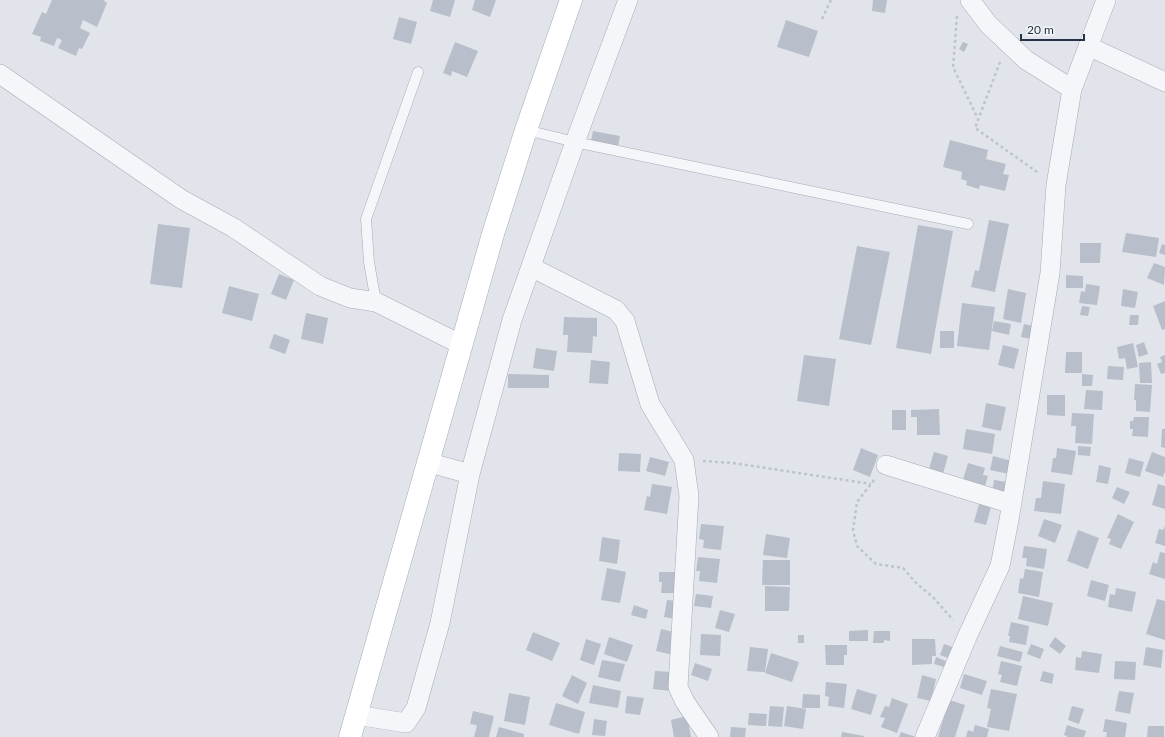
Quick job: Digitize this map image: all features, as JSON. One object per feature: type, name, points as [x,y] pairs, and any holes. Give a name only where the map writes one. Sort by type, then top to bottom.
[{"type":"main road","points":[[350,737],[492,234],[571,0]]},
{"type":"street","points":[[356,715],[406,723],[416,708],[440,623],[470,474],[512,320],[575,142],[628,0]]},
{"type":"street","points":[[970,0],[988,24],[1026,60],[1072,89]]},
{"type":"street","points":[[925,737],[967,637],[1000,566],[1012,504],[1050,273],[1056,185],[1072,89],[1106,0]]},
{"type":"street","points":[[1088,46],[1165,82]]},
{"type":"street","points":[[0,74],[181,199],[234,228],[320,286],[350,298],[376,302],[460,344]]},
{"type":"street","points":[[531,267],[616,310],[625,321],[650,404],[684,460],[688,496],[678,687],[709,737]]},
{"type":"street","points":[[427,462],[470,474]]},
{"type":"street","points":[[886,465],[1012,504]]},
{"type":"lane","points":[[376,302],[369,262],[366,219],[418,72]]},
{"type":"lane","points":[[526,130],[575,142],[968,224]]},
{"type":"path","points":[[822,19],[831,0]]},
{"type":"path","points":[[957,15],[953,67],[978,120]]},
{"type":"path","points":[[1008,43],[975,128],[1056,185]]},
{"type":"path","points":[[684,460],[733,463],[871,484]]},
{"type":"path","points":[[886,465],[857,502],[853,530],[857,546],[876,564],[903,568],[917,584],[933,597],[967,637]]},
{"type":"building","points":[[52,0],[103,0],[107,3],[97,27],[83,20],[80,28],[90,33],[82,49],[79,48],[76,56],[58,48],[62,40],[57,38],[54,46],[40,41],[41,37],[32,34],[42,12],[46,14]]},
{"type":"building","points":[[433,0],[455,0],[450,17],[430,11]]},
{"type":"building","points":[[475,0],[496,0],[490,17],[472,10]]},
{"type":"building","points":[[873,0],[887,0],[885,13],[872,11]]},
{"type":"building","points":[[399,17],[417,22],[411,44],[393,39]]},
{"type":"building","points":[[786,20],[818,31],[809,57],[777,47]]},
{"type":"building","points":[[455,42],[478,51],[467,77],[452,71],[451,76],[443,73]]},
{"type":"building","points":[[963,42],[968,44],[964,52],[959,49]]},
{"type":"building","points":[[593,131],[620,136],[618,147],[591,141]]},
{"type":"building","points":[[950,140],[988,150],[986,159],[1006,164],[1003,174],[1009,175],[1005,191],[980,185],[979,189],[966,185],[967,181],[961,179],[962,172],[943,167]]},
{"type":"building","points":[[989,220],[1009,224],[995,292],[971,287],[975,270],[979,271]]},
{"type":"building","points":[[158,224],[190,228],[182,288],[150,284]]},
{"type":"building","points":[[918,225],[953,231],[931,354],[896,348]]},
{"type":"building","points":[[1126,233],[1159,238],[1156,257],[1122,252]]},
{"type":"building","points":[[1080,243],[1101,243],[1100,263],[1080,263]]},
{"type":"building","points":[[1162,244],[1165,245],[1165,255],[1159,253]]},
{"type":"building","points":[[857,246],[890,252],[871,345],[839,339]]},
{"type":"building","points":[[1154,263],[1165,267],[1164,285],[1147,278]]},
{"type":"building","points":[[279,274],[294,280],[286,300],[271,294]]},
{"type":"building","points":[[1066,275],[1083,276],[1083,288],[1066,288]]},
{"type":"building","points":[[1086,284],[1100,286],[1097,305],[1079,303],[1081,291],[1085,292]]},
{"type":"building","points":[[229,286],[259,294],[252,321],[222,313]]},
{"type":"building","points":[[1008,289],[1026,293],[1021,323],[1003,319]]},
{"type":"building","points":[[1123,289],[1138,292],[1135,308],[1121,306]]},
{"type":"building","points":[[1165,301],[1165,329],[1162,330],[1153,306]]},
{"type":"building","points":[[962,303],[995,307],[989,350],[957,346]]},
{"type":"building","points":[[1082,306],[1090,307],[1088,316],[1080,315]]},
{"type":"building","points":[[306,313],[328,318],[323,344],[301,339]]},
{"type":"building","points":[[1130,315],[1139,315],[1138,325],[1129,325]]},
{"type":"building","points":[[564,317],[597,318],[597,337],[593,336],[592,353],[567,352],[568,335],[563,335]]},
{"type":"building","points":[[994,321],[1011,324],[1009,335],[992,331]]},
{"type":"building","points":[[1024,324],[1038,327],[1035,340],[1021,337]]},
{"type":"building","points":[[940,331],[954,331],[954,348],[940,348]]},
{"type":"building","points":[[274,334],[290,340],[285,354],[269,348]]},
{"type":"building","points":[[1144,342],[1148,354],[1139,357],[1136,345]]},
{"type":"building","points":[[1133,343],[1138,367],[1127,369],[1125,358],[1119,359],[1117,347]]},
{"type":"building","points":[[1003,345],[1019,349],[1014,369],[998,365]]},
{"type":"building","points":[[536,348],[557,351],[554,371],[533,368]]},
{"type":"building","points":[[1066,352],[1082,352],[1082,373],[1065,373]]},
{"type":"building","points":[[804,355],[836,359],[829,406],[797,401]]},
{"type":"building","points":[[1165,355],[1165,373],[1161,374],[1157,364],[1162,362],[1160,357]]},
{"type":"building","points":[[591,360],[610,362],[608,384],[589,383]]},
{"type":"building","points":[[1151,362],[1152,383],[1140,383],[1139,363]]},
{"type":"building","points":[[1108,366],[1124,367],[1123,380],[1107,379]]},
{"type":"building","points":[[508,374],[549,375],[549,388],[508,388]]},
{"type":"building","points":[[1082,374],[1093,375],[1092,386],[1082,386]]},
{"type":"building","points":[[1135,384],[1152,385],[1150,412],[1136,411],[1136,400],[1134,400]]},
{"type":"building","points":[[1086,390],[1103,391],[1102,410],[1084,409]]},
{"type":"building","points":[[1047,395],[1065,395],[1065,416],[1047,415]]},
{"type":"building","points":[[986,403],[1006,407],[1001,431],[982,427]]},
{"type":"building","points":[[939,409],[940,435],[917,435],[917,417],[911,417],[911,410]]},
{"type":"building","points":[[892,410],[906,410],[906,430],[892,430]]},
{"type":"building","points":[[1072,413],[1094,414],[1092,444],[1075,443],[1076,426],[1071,426]]},
{"type":"building","points":[[1134,417],[1149,417],[1148,437],[1132,436],[1133,429],[1130,429],[1130,421],[1133,421]]},
{"type":"building","points":[[966,429],[995,434],[992,454],[963,449]]},
{"type":"building","points":[[1162,429],[1165,429],[1165,448],[1161,447]]},
{"type":"building","points":[[1078,446],[1091,447],[1090,456],[1078,455]]},
{"type":"building","points":[[861,448],[878,455],[870,477],[853,470]]},
{"type":"building","points":[[1057,448],[1076,451],[1072,475],[1051,472],[1053,458],[1056,458]]},
{"type":"building","points":[[934,452],[948,456],[942,477],[928,472]]},
{"type":"building","points":[[1152,452],[1165,457],[1165,471],[1163,477],[1145,471]]},
{"type":"building","points":[[619,453],[641,454],[640,472],[618,471]]},
{"type":"building","points":[[993,456],[1012,461],[1009,474],[990,470]]},
{"type":"building","points":[[650,457],[669,462],[665,476],[646,471]]},
{"type":"building","points":[[1129,458],[1144,462],[1140,477],[1125,473]]},
{"type":"building","points":[[968,463],[985,468],[983,475],[988,476],[984,489],[962,483]]},
{"type":"building","points":[[1099,465],[1111,468],[1108,484],[1096,482]]},
{"type":"building","points":[[994,480],[1007,482],[1004,496],[992,494]]},
{"type":"building","points":[[1043,481],[1065,484],[1061,514],[1034,511],[1036,498],[1041,498]]},
{"type":"building","points":[[652,484],[672,487],[667,514],[644,510],[647,496],[650,497]]},
{"type":"building","points":[[1158,484],[1165,486],[1165,509],[1152,505]]},
{"type":"building","points":[[1117,487],[1130,492],[1124,504],[1112,498]]},
{"type":"building","points":[[979,504],[991,507],[986,525],[974,522]]},
{"type":"building","points":[[1118,514],[1134,522],[1121,549],[1109,544],[1111,539],[1107,538]]},
{"type":"building","points":[[1044,519],[1062,525],[1055,543],[1038,536]]},
{"type":"building","points":[[701,524],[724,526],[721,550],[703,548],[704,540],[699,539]]},
{"type":"building","points":[[1165,526],[1165,546],[1155,543],[1159,529],[1163,530]]},
{"type":"building","points":[[1078,530],[1099,538],[1088,569],[1067,561]]},
{"type":"building","points":[[766,534],[790,538],[787,558],[763,555]]},
{"type":"building","points":[[602,537],[620,540],[617,564],[599,561]]},
{"type":"building","points":[[1024,546],[1047,549],[1044,569],[1026,566],[1027,558],[1022,558]]},
{"type":"building","points":[[1160,552],[1165,553],[1165,579],[1149,574],[1153,562],[1157,564]]},
{"type":"building","points":[[698,557],[720,559],[717,583],[699,581],[700,571],[696,571]]},
{"type":"building","points":[[763,560],[790,560],[790,585],[762,585]]},
{"type":"building","points":[[607,568],[626,572],[620,603],[601,600]]},
{"type":"building","points":[[1025,569],[1043,572],[1039,597],[1018,593],[1020,578],[1023,579]]},
{"type":"building","points":[[659,572],[678,572],[678,593],[661,593],[662,582],[659,582]]},
{"type":"building","points":[[1091,580],[1109,585],[1105,601],[1087,596]]},
{"type":"building","points":[[765,586],[790,587],[789,611],[765,611]]},
{"type":"building","points":[[1116,588],[1136,592],[1132,612],[1108,607],[1110,594],[1115,595]]},
{"type":"building","points":[[696,594],[713,596],[711,608],[694,606]]},
{"type":"building","points":[[1023,596],[1053,603],[1048,626],[1018,619]]},
{"type":"building","points":[[1157,599],[1165,601],[1165,640],[1146,634]]},
{"type":"building","points":[[667,600],[677,601],[675,619],[664,617]]},
{"type":"building","points":[[634,605],[648,610],[646,619],[631,615]]},
{"type":"building","points":[[720,610],[735,614],[729,632],[715,628]]},
{"type":"building","points":[[1011,622],[1029,626],[1026,645],[1009,642],[1010,636],[1008,636]]},
{"type":"building","points":[[661,629],[678,633],[673,655],[656,651]]},
{"type":"building","points":[[868,630],[868,641],[849,641],[849,631]]},
{"type":"building","points":[[874,631],[890,631],[890,641],[884,640],[884,643],[873,643]]},
{"type":"building","points":[[533,632],[560,643],[552,661],[526,650]]},
{"type":"building","points":[[701,634],[721,635],[720,656],[700,655]]},
{"type":"building","points":[[798,635],[804,635],[804,643],[798,643]]},
{"type":"building","points":[[609,637],[633,645],[627,662],[604,654]]},
{"type":"building","points":[[1055,637],[1066,646],[1060,654],[1049,646]]},
{"type":"building","points":[[586,639],[601,644],[594,665],[580,660]]},
{"type":"building","points":[[912,639],[935,639],[936,656],[932,656],[932,664],[912,665]]},
{"type":"building","points":[[944,644],[955,648],[951,659],[940,655]]},
{"type":"building","points":[[1031,644],[1044,649],[1040,659],[1027,654]]},
{"type":"building","points":[[825,645],[847,645],[847,655],[844,655],[844,665],[826,665]]},
{"type":"building","points":[[1000,646],[1023,652],[1020,662],[997,656]]},
{"type":"building","points":[[750,647],[768,649],[765,672],[747,671]]},
{"type":"building","points":[[1146,647],[1163,650],[1161,668],[1143,665]]},
{"type":"building","points":[[1082,651],[1102,654],[1099,673],[1075,670],[1076,657],[1081,658]]},
{"type":"building","points":[[771,653],[799,662],[792,682],[765,673]]},
{"type":"building","points":[[936,657],[946,661],[944,667],[934,664]]},
{"type":"building","points":[[602,660],[625,664],[620,682],[598,677]]},
{"type":"building","points":[[1001,661],[1022,666],[1017,686],[1000,682],[1002,675],[998,674]]},
{"type":"building","points":[[1115,661],[1136,662],[1135,680],[1114,679]]},
{"type":"building","points":[[695,663],[712,669],[708,681],[691,675]]},
{"type":"building","points":[[655,671],[672,672],[671,691],[653,689]]},
{"type":"building","points":[[1043,671],[1054,674],[1052,684],[1040,681]]},
{"type":"building","points":[[964,674],[987,681],[982,695],[960,688]]},
{"type":"building","points":[[572,675],[587,683],[578,704],[562,696]]},
{"type":"building","points":[[922,675],[936,679],[931,701],[917,698]]},
{"type":"building","points":[[826,682],[847,684],[844,708],[828,706],[829,697],[825,696]]},
{"type":"building","points":[[593,685],[621,691],[618,708],[589,703]]},
{"type":"building","points":[[857,689],[877,695],[871,715],[851,709]]},
{"type":"building","points":[[991,689],[1017,694],[1009,731],[987,727],[991,709],[987,708]]},
{"type":"building","points":[[1119,691],[1134,693],[1130,714],[1115,711]]},
{"type":"building","points":[[509,693],[530,697],[525,725],[504,721]]},
{"type":"building","points":[[803,694],[820,695],[820,708],[802,708]]},
{"type":"building","points":[[627,696],[644,698],[640,715],[625,713]]},
{"type":"building","points":[[892,698],[908,704],[897,733],[881,727],[885,718],[880,717],[885,706],[889,707]]},
{"type":"building","points":[[949,700],[965,705],[955,737],[938,737]]},
{"type":"building","points":[[556,703],[585,712],[579,734],[549,725]]},
{"type":"building","points":[[770,706],[784,707],[782,727],[768,726]]},
{"type":"building","points":[[787,706],[806,709],[803,729],[784,726]]},
{"type":"building","points":[[1072,706],[1084,709],[1079,724],[1068,720]]},
{"type":"building","points":[[473,711],[494,716],[489,737],[474,737],[477,725],[470,724]]},
{"type":"building","points":[[749,713],[767,714],[766,726],[748,725]]},
{"type":"building","points":[[687,716],[691,737],[674,737],[671,720]]},
{"type":"building","points":[[594,719],[607,721],[605,736],[592,735]]},
{"type":"building","points":[[1105,719],[1127,723],[1125,737],[1106,737],[1107,732],[1103,732]]},
{"type":"building","points":[[975,725],[989,729],[987,737],[966,737],[968,730],[973,732]]},
{"type":"building","points":[[1067,725],[1086,731],[1084,737],[1067,737],[1064,735]]},
{"type":"building","points":[[1148,726],[1164,726],[1164,737],[1147,737]]},
{"type":"building","points":[[499,727],[524,734],[524,737],[496,737]]},
{"type":"building","points":[[731,727],[746,728],[745,737],[730,737]]},
{"type":"building","points":[[842,732],[864,736],[864,737],[841,737]]},
{"type":"building","points":[[901,732],[916,737],[899,737]]}]
